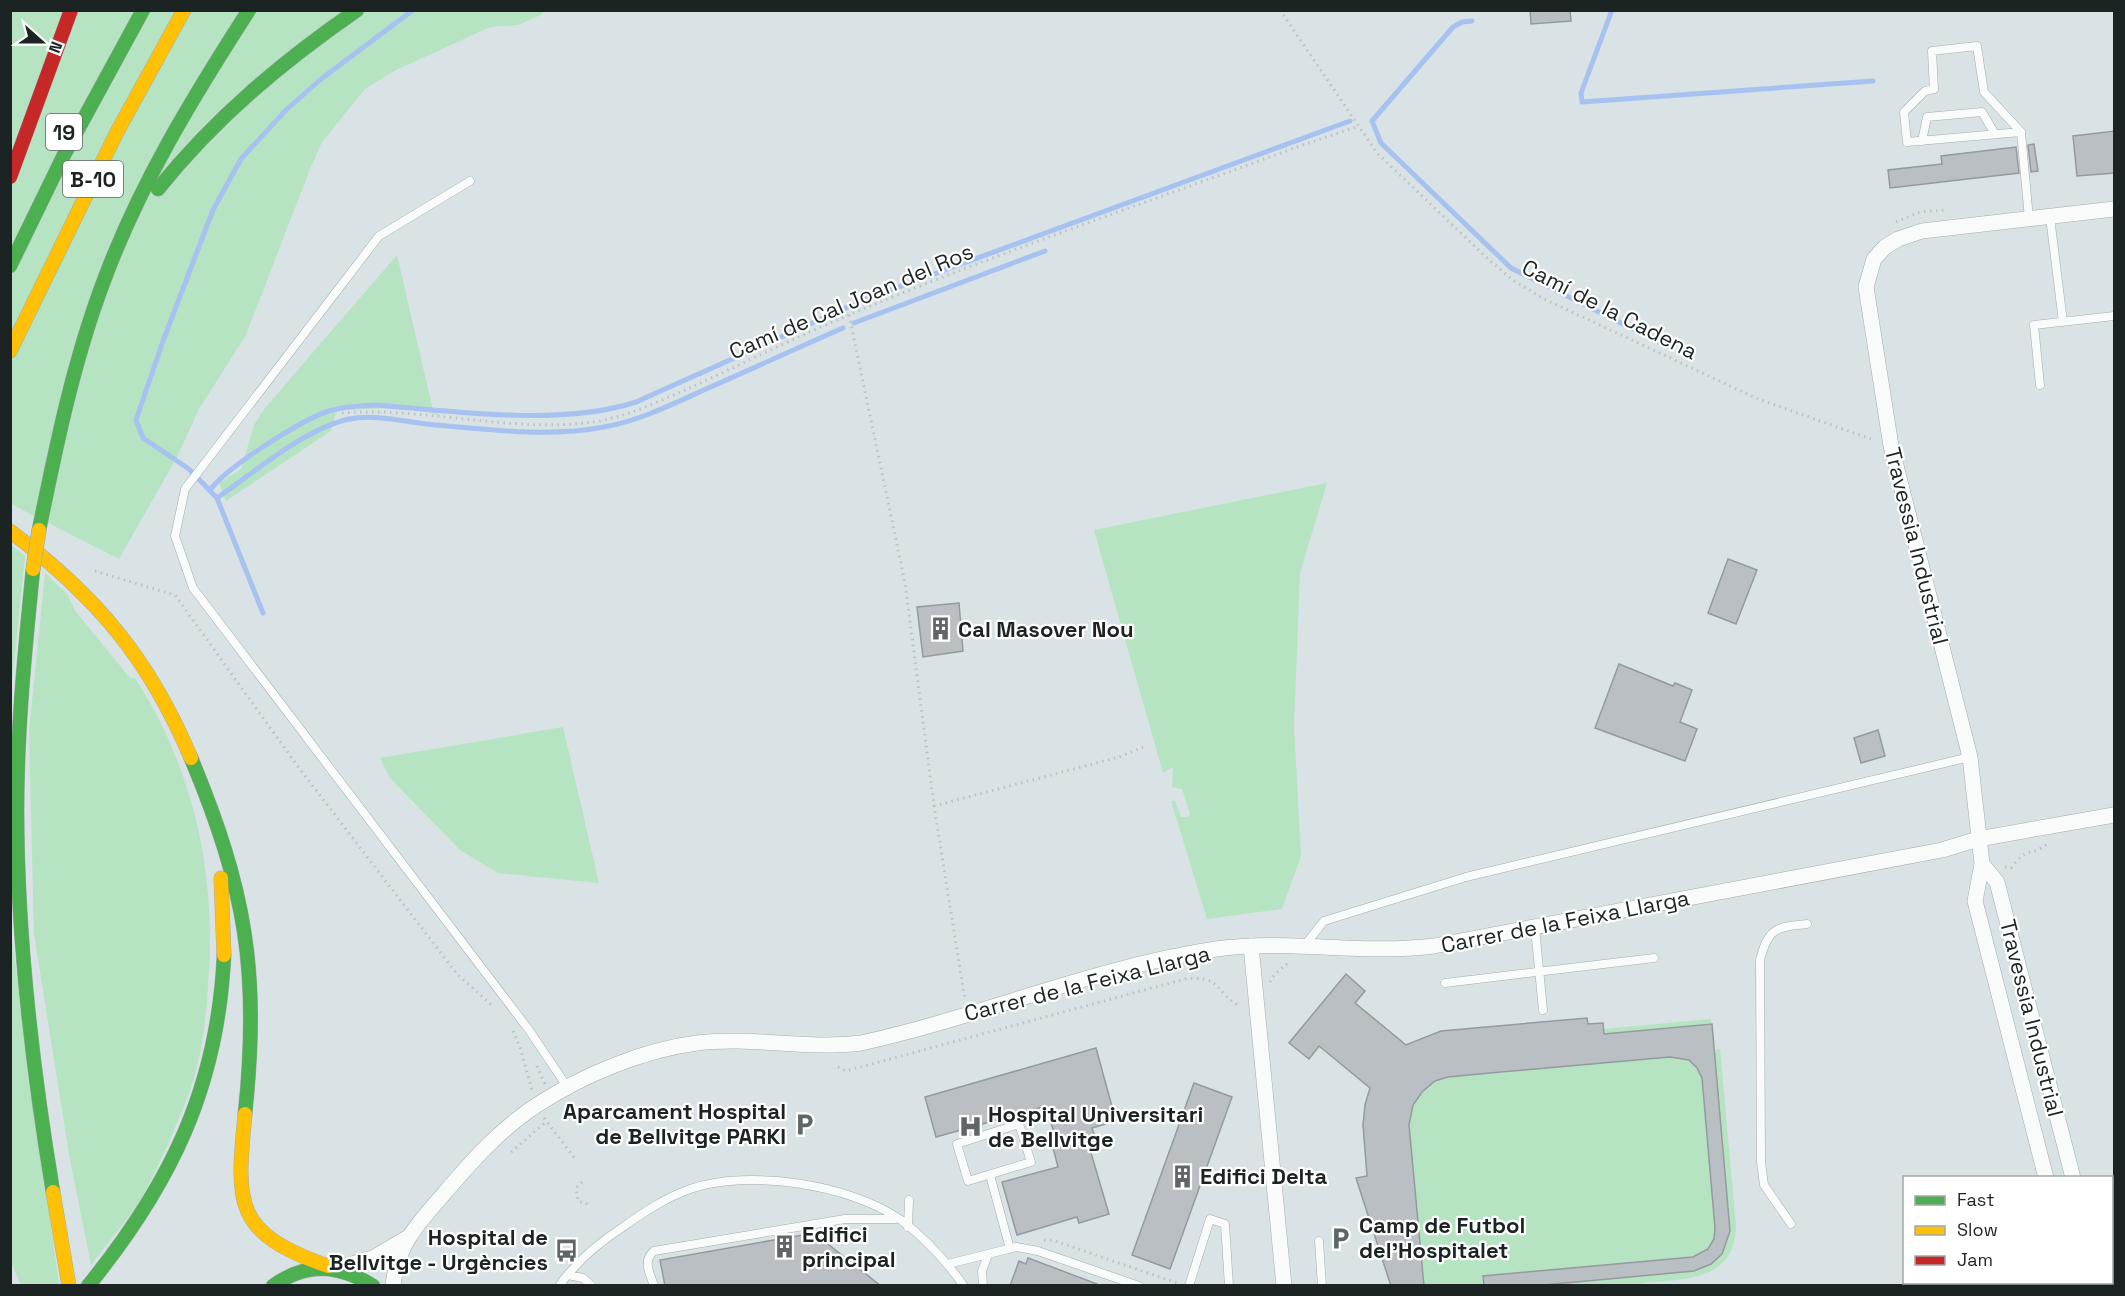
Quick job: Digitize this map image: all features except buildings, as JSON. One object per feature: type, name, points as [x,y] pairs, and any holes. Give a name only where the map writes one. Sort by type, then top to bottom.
[{"type":"main road","points":[[10,177],[71,10]]},
{"type":"main road","name":"B-10","points":[[10,266],[64,156],[143,10]]},
{"type":"main road","name":"B-10","points":[[10,351],[101,163],[184,10]]},
{"type":"main road","points":[[69,1286],[47,1167],[28,1018],[21,934],[17,812],[21,689],[33,569],[61,423],[95,303],[120,239],[165,146],[190,101],[249,10]]},
{"type":"main road","points":[[95,303],[120,251],[147,203],[181,158],[218,118],[262,79],[357,10]]},
{"type":"main road","name":"19","points":[[10,256],[93,72]]},
{"type":"main road","points":[[10,531],[74,583],[120,634],[156,684],[216,813],[242,902],[250,956],[252,1036],[240,1166],[241,1196],[248,1214],[267,1239],[289,1253],[357,1274],[373,1286]]},
{"type":"main road","points":[[88,1286],[110,1261],[144,1214],[187,1135],[217,1032],[225,963],[223,894],[213,826],[200,779]]},
{"type":"main road","points":[[28,1018],[83,1286]]},
{"type":"main road","points":[[273,1286],[298,1270],[333,1267]]},
{"type":"street","points":[[1895,231],[1922,231],[2115,209]]},
{"type":"street","name":"Travessia Industrial","points":[[1895,231],[1874,259],[1866,287],[1891,446],[1970,757],[1982,864],[1975,901],[2045,1176]]},
{"type":"street","name":"Carrer de la Feixa Llarga","points":[[333,1267],[373,1258],[407,1238],[474,1158],[537,1105],[568,1088],[633,1060],[696,1043],[742,1042],[816,1047],[878,1040],[1143,964],[1184,955],[1251,946],[1404,950],[1535,928],[1942,850],[1978,839],[2115,815]]},
{"type":"street","name":"Travessia Industrial","points":[[1982,864],[1997,882],[2072,1176]]},
{"type":"street","points":[[1251,946],[1284,1286]]},
{"type":"street","name":"Carrer de la Feixa Llarga","points":[[393,1286],[396,1269],[407,1238]]},
{"type":"lane","points":[[2021,132],[1906,142],[1904,112],[1925,91],[1934,89],[1932,51],[1977,46],[1984,92],[2021,132],[2029,219]]},
{"type":"lane","points":[[1922,141],[1927,117],[1982,112],[1995,134]]},
{"type":"lane","points":[[470,182],[379,236],[185,489],[176,536],[193,588],[529,1030],[568,1088]]},
{"type":"lane","points":[[2050,217],[2063,322]]},
{"type":"lane","points":[[2040,385],[2034,325],[2115,316]]},
{"type":"lane","points":[[1304,947],[1324,921],[1466,877],[1970,757]]},
{"type":"lane","points":[[1791,1224],[1764,1185],[1761,1162],[1760,960],[1765,940],[1771,932],[1788,926],[1807,924]]},
{"type":"lane","points":[[1535,928],[1542,1010]]},
{"type":"lane","points":[[1444,983],[1654,958]]},
{"type":"lane","points":[[1019,1124],[1031,1162],[990,1175],[968,1181],[957,1144],[1019,1124]]},
{"type":"lane","points":[[990,1175],[1010,1249]]},
{"type":"lane","points":[[560,1286],[568,1275],[608,1237],[655,1204],[691,1189],[727,1181],[760,1179],[822,1188],[872,1206],[900,1220],[948,1264],[964,1286]]},
{"type":"lane","points":[[908,1227],[909,1200]]},
{"type":"lane","points":[[654,1286],[647,1267],[650,1254],[654,1251],[845,1219],[900,1220]]},
{"type":"lane","points":[[1189,1286],[1210,1219],[1225,1224],[1229,1286]]},
{"type":"lane","points":[[1319,1241],[1322,1286]]},
{"type":"lane","points":[[948,1264],[1010,1249],[1038,1251],[1139,1286]]},
{"type":"lane","points":[[983,1286],[982,1271],[988,1255]]},
{"type":"lane","points":[[568,1275],[583,1278],[592,1286]]},
{"type":"path","name":"Camí de la Cadena","points":[[1280,10],[1377,153],[1488,259],[1521,286],[1758,399],[1891,446]]},
{"type":"path","name":"Camí de Cal Joan del Ros","points":[[342,412],[427,414],[508,423],[599,421],[664,399],[849,314],[1359,126]]},
{"type":"path","points":[[1895,231],[1920,212],[1950,210]]},
{"type":"path","points":[[849,314],[904,583],[934,806],[968,1014]]},
{"type":"path","points":[[91,570],[175,595],[299,768],[457,974],[497,1009]]},
{"type":"path","points":[[934,806],[1119,758],[1146,746]]},
{"type":"path","name":"Carrer de la Feixa Llarga","points":[[838,1067],[846,1071],[1185,979],[1201,977],[1215,982],[1241,1006]]},
{"type":"path","points":[[511,1029],[520,1047],[533,1095]]},
{"type":"path","points":[[520,1047],[528,1051]]},
{"type":"path","points":[[533,1060],[546,1087]]},
{"type":"path","points":[[511,1152],[546,1122],[576,1160]]},
{"type":"path","points":[[582,1182],[576,1188],[575,1193],[579,1201],[588,1204]]},
{"type":"green space","points":[[542,10],[543,14],[518,25],[490,27],[394,71],[365,89],[322,142],[246,335],[199,409],[177,457],[119,559],[11,504],[10,11]]},
{"type":"green space","points":[[397,255],[432,406],[440,416],[415,407],[339,410],[335,415],[331,431],[226,501],[219,483],[241,469],[254,425],[265,408]]},
{"type":"green space","points":[[1327,483],[1300,573],[1294,726],[1301,856],[1282,909],[1207,919],[1171,801],[1175,801],[1181,817],[1188,817],[1190,814],[1182,789],[1172,787],[1173,767],[1163,773],[1094,530]]},
{"type":"green space","points":[[11,545],[25,556],[11,692]]},
{"type":"green space","points":[[45,573],[67,594],[76,612],[130,678],[135,678],[156,713],[187,787],[205,864],[209,904],[210,944],[206,1013],[200,1056],[193,1083],[174,1131],[147,1188],[128,1218],[91,1265],[70,1160],[34,934],[29,732]]},
{"type":"green space","points":[[563,727],[599,883],[498,873],[460,850],[390,778],[380,758]]},
{"type":"green space","points":[[10,924],[59,1285],[21,1285],[11,1262]]},
{"type":"green space","points":[[1346,974],[1365,991],[1356,1003],[1406,1044],[1441,1031],[1587,1018],[1588,1024],[1603,1023],[1604,1029],[1711,1019],[1714,1050],[1720,1049],[1736,1226],[1733,1244],[1727,1258],[1717,1268],[1704,1274],[1690,1278],[1643,1283],[1643,1285],[1391,1285],[1356,1178],[1367,1176],[1363,1125],[1370,1088],[1320,1047],[1309,1059],[1289,1043]]},
{"type":"waterway","points":[[263,613],[217,498],[189,469],[143,438],[136,420],[163,341],[213,210],[241,159],[286,110],[321,79],[413,10]]},
{"type":"waterway","points":[[1612,10],[1581,93],[1582,102],[1873,81]]},
{"type":"waterway","points":[[1472,21],[1462,22],[1453,27],[1372,121],[1381,143],[1511,268],[1669,347]]},
{"type":"waterway","points":[[210,490],[232,469],[265,445],[317,416],[340,408],[375,405],[541,416],[606,410],[636,402],[866,299],[1350,121]]},
{"type":"waterway","points":[[854,323],[1045,251]]},
{"type":"waterway","points":[[217,498],[297,442],[332,424],[349,419],[378,418],[515,432],[560,432],[604,427],[630,421],[656,411],[843,328]]},
{"type":"traffic: fast","points":[[10,266],[64,155],[143,10]]},
{"type":"traffic: fast","points":[[39,530],[74,374],[92,313],[117,247],[168,142],[249,10]]},
{"type":"traffic: fast","points":[[158,189],[203,138],[251,92],[302,50],[357,10]]},
{"type":"traffic: fast","points":[[33,569],[20,720],[17,780],[18,858],[27,1002],[53,1192]]},
{"type":"traffic: fast","points":[[191,758],[225,849],[244,932],[251,1017],[245,1114]]},
{"type":"traffic: fast","points":[[88,1286],[143,1210],[185,1133],[212,1049],[220,1003],[224,955]]},
{"type":"traffic: fast","points":[[273,1286],[298,1273],[323,1269],[348,1273],[373,1286]]},
{"type":"traffic: slow","points":[[10,351],[117,132],[184,10]]},
{"type":"traffic: slow","points":[[33,569],[39,530]]},
{"type":"traffic: slow","points":[[10,531],[69,580],[117,631],[157,689],[191,758]]},
{"type":"traffic: slow","points":[[221,878],[224,955]]},
{"type":"traffic: slow","points":[[245,1114],[241,1172],[248,1212],[258,1227],[274,1241],[297,1254],[328,1266]]},
{"type":"traffic: slow","points":[[53,1192],[69,1286]]},
{"type":"traffic: jam","points":[[10,177],[71,10]]},
{"type":"place","name":"Cal Masover Nou","points":[[940,629]]},
{"type":"place","name":"Aparcament Hospital de Bellvitge PARKI","points":[[804,1124]]},
{"type":"place","name":"Hospital Universitari de Bellvitge","points":[[970,1127]]},
{"type":"place","name":"Edifici Delta","points":[[1182,1176]]},
{"type":"place","name":"Camp de Futbol del'Hospitalet","points":[[1341,1238]]},
{"type":"place","name":"Edifici principal","points":[[784,1247]]},
{"type":"place","name":"Hospital de Bellvitge - Urgències","points":[[566,1250]]}]
